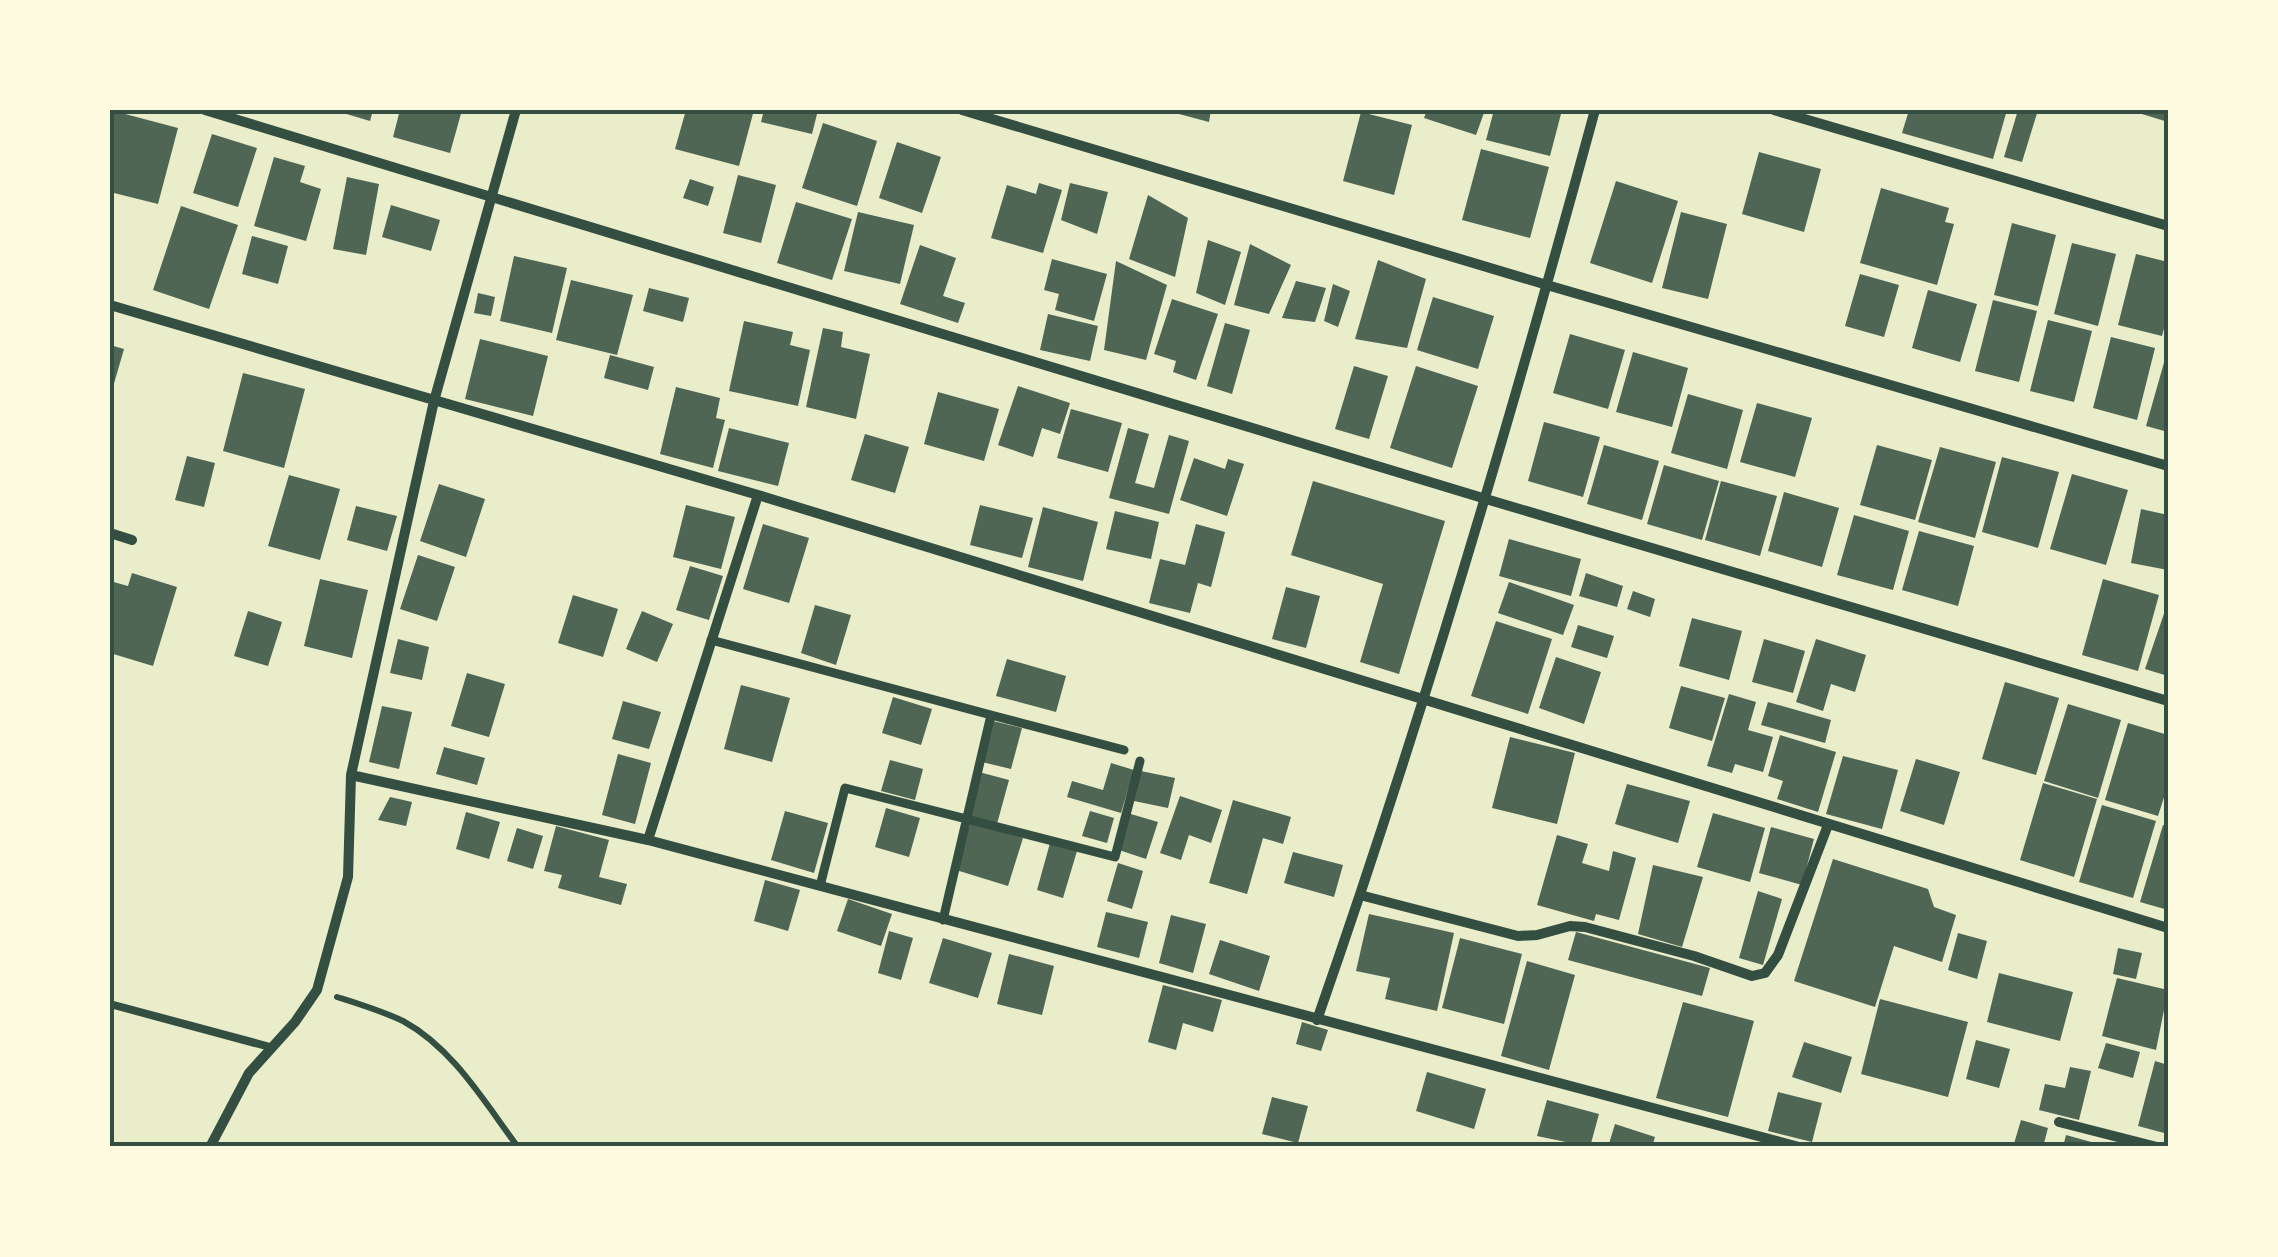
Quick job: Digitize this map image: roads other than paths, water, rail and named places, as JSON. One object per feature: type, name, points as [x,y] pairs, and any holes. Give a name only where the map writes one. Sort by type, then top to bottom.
[{"type":"street","points":[[205,110],[1486,499],[2168,701]]},
{"type":"street","points":[[210,1147],[249,1072],[296,1022],[317,990],[348,877],[351,775],[434,401],[516,110]]},
{"type":"street","points":[[962,110],[2168,466]]},
{"type":"street","points":[[1317,1020],[1424,702],[1548,286],[1596,110]]},
{"type":"street","points":[[1774,110],[2168,226]]},
{"type":"street","points":[[110,305],[758,495],[2168,928]]},
{"type":"street","points":[[648,840],[758,495]]},
{"type":"street","points":[[110,533],[132,540]]},
{"type":"street","points":[[712,640],[1124,750]]},
{"type":"street","points":[[943,920],[990,715]]},
{"type":"street","points":[[820,886],[845,788],[1114,858],[1140,760]]},
{"type":"street","points":[[351,775],[648,840],[1799,1147]]},
{"type":"street","points":[[1360,895],[1518,936],[1570,926],[1602,930],[1752,976],[1765,972],[1778,955],[1828,825]]},
{"type":"street","points":[[2059,1122],[2156,1147]]},
{"type":"lane","points":[[110,1004],[270,1047]]}]
